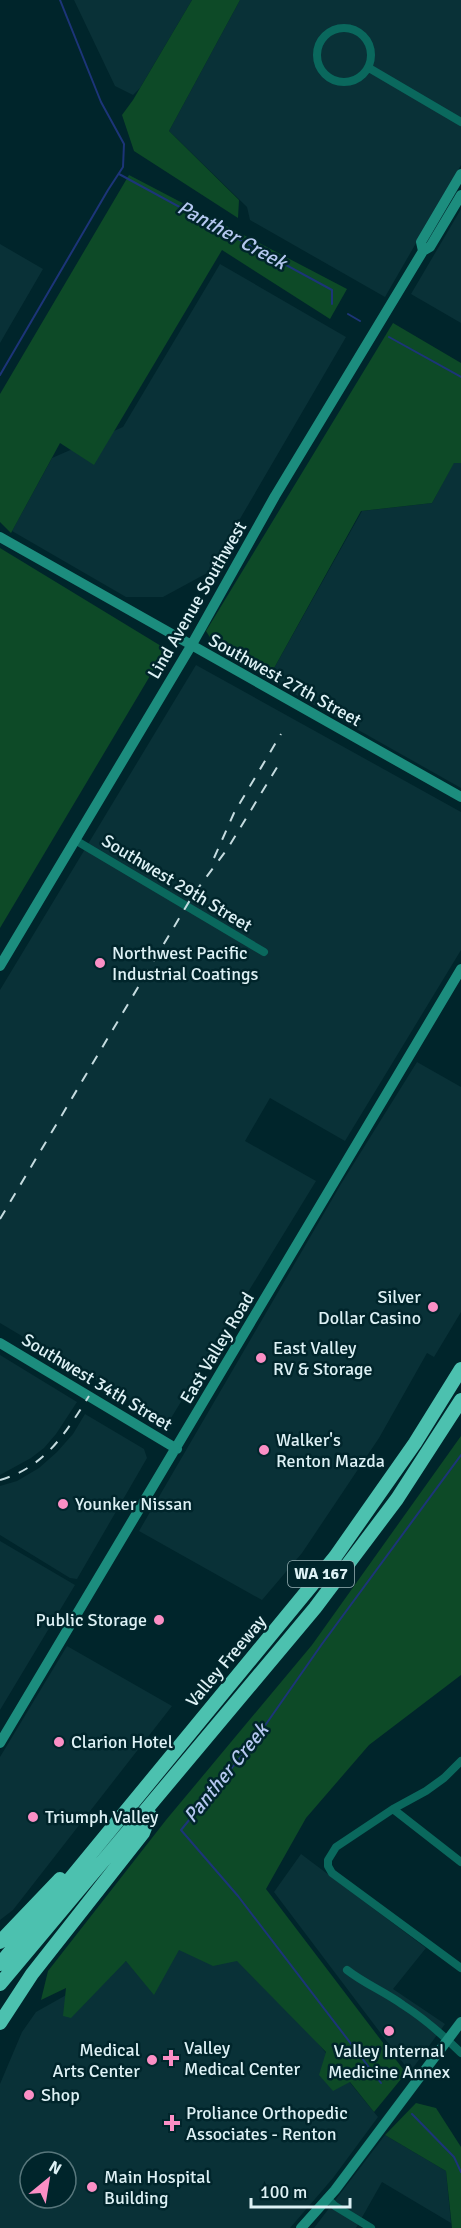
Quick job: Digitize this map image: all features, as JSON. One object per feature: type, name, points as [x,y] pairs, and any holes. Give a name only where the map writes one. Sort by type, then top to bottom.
[{"type":"highway","name":"Valley Freeway","points":[[0,1964],[335,1557],[415,1443],[461,1369]]},
{"type":"highway","points":[[0,1984],[321,1599],[397,1499],[461,1400]]},
{"type":"highway","name":"WA 167","points":[[0,1993],[350,1573],[405,1497],[461,1410]]},
{"type":"highway","points":[[0,1942],[66,1873],[139,1785],[162,1766]]},
{"type":"highway","points":[[0,2023],[32,1974],[143,1833],[150,1815]]},
{"type":"street","points":[[346,28],[354,30],[366,40],[370,47],[369,68],[357,79],[339,81],[330,78],[323,72],[319,63],[319,45],[330,32],[346,28]]},
{"type":"street","points":[[369,68],[461,122]]},
{"type":"street","name":"Lind Avenue Southwest","points":[[423,251],[421,242],[461,174]]},
{"type":"street","name":"Lind Avenue Southwest","points":[[0,966],[191,646],[275,496],[423,251],[430,247],[461,195]]},
{"type":"street","name":"Southwest 27th Street","points":[[0,537],[461,797]]},
{"type":"street","name":"Southwest 29th Street","points":[[75,840],[264,952]]},
{"type":"street","name":"East Valley Road","points":[[0,1743],[461,969]]},
{"type":"street","name":"Southwest 34th Street","points":[[0,1343],[177,1449]]},
{"type":"street","points":[[461,1761],[444,1778],[426,1791],[393,1809],[336,1847],[328,1860],[332,1873],[461,1968]]},
{"type":"street","points":[[393,1809],[461,1862]]},
{"type":"street","points":[[347,1970],[422,2017],[461,2053]]},
{"type":"street","points":[[301,2228],[327,2199],[461,2022]]},
{"type":"street","points":[[327,2199],[371,2228]]},
{"type":"shaded area","points":[[74,0],[192,0],[140,88],[133,95],[115,86]]},
{"type":"shaded area","points":[[240,0],[461,0],[461,165],[385,297],[250,220],[247,207],[169,131]]},
{"type":"shaded area","points":[[461,209],[461,323],[411,294]]},
{"type":"shaded area","points":[[0,244],[43,269],[0,343]]},
{"type":"shaded area","points":[[220,264],[346,337],[209,572],[163,597],[126,597],[12,531],[52,458],[123,427]]},
{"type":"shaded area","points":[[454,462],[461,463],[461,788],[268,679],[362,511],[432,503]]},
{"type":"shaded area","points":[[196,665],[461,812],[461,950],[345,1141],[270,1098],[245,1141],[316,1181],[168,1423],[0,1323],[0,990]]},
{"type":"shaded area","points":[[417,1062],[461,1087],[461,1312],[434,1357],[427,1353],[379,1438],[302,1553],[262,1600],[139,1531],[341,1184]]},
{"type":"shaded area","points":[[0,1355],[77,1402],[44,1448],[0,1475]]},
{"type":"shaded area","points":[[85,1414],[144,1449],[147,1458],[77,1579],[70,1578],[0,1535],[0,1486],[17,1481],[39,1468],[73,1434]]},
{"type":"shaded area","points":[[0,1541],[75,1585],[0,1710]]},
{"type":"shaded area","points":[[67,1646],[172,1706],[13,1910],[0,1920],[0,1757]]},
{"type":"shaded area","points":[[301,1854],[426,1948],[393,1989],[445,2024],[410,2072],[274,1892]]},
{"type":"shaded area","name":"Valley Medical Center","points":[[212,1913],[378,2117],[333,2178],[290,2228],[0,2228],[0,2084],[22,2032],[36,2012]]},
{"type":"shaded area","points":[[385,2135],[446,2171],[451,2223],[382,2182],[356,2228],[314,2228]]},
{"type":"green space","points":[[192,0],[240,0],[169,131],[239,200],[238,218],[134,151],[122,115]]},
{"type":"green space","points":[[129,175],[347,289],[330,319],[222,250],[94,465],[60,443],[11,533],[0,522],[0,394]]},
{"type":"green space","points":[[393,323],[461,363],[461,463],[454,463],[432,503],[361,511],[268,679],[217,649],[206,631]]},
{"type":"green space","points":[[0,548],[166,649],[0,928]]},
{"type":"green space","points":[[461,1436],[461,1675],[369,1745],[306,1818],[266,1889],[406,2073],[374,2112],[350,2082],[333,2091],[319,2075],[326,2052],[237,1961],[213,1966],[179,1950],[154,1995],[126,1961],[71,2018],[63,2016],[66,1988],[41,2000],[48,1971],[166,1820],[312,1645]]},
{"type":"green space","points":[[416,2103],[436,2108],[461,2147],[461,2228],[452,2228],[446,2171],[385,2135]]},
{"type":"waterway","points":[[0,375],[123,167],[124,144],[101,102],[60,0]]},
{"type":"waterway","name":"Panther Creek","points":[[119,174],[332,290],[332,304]]},
{"type":"waterway","name":"Panther Creek","points":[[348,314],[360,321]]},
{"type":"waterway","name":"Panther Creek","points":[[389,337],[461,377]]},
{"type":"waterway","name":"Panther Creek","points":[[381,2083],[238,1896],[181,1830],[257,1737],[322,1644],[461,1455]]},
{"type":"waterway","name":"Panther Creek","points":[[412,2114],[454,2157],[461,2172]]},
{"type":"railway","points":[[214,858],[234,813],[281,734]]},
{"type":"railway","points":[[0,1219],[193,895],[228,848],[282,759]]},
{"type":"railway","points":[[0,1480],[30,1467],[42,1458],[62,1436],[89,1396]]},
{"type":"place","name":"Northwest Pacific Industrial Coatings","points":[[100,963]]},
{"type":"place","name":"Silver Dollar Casino","points":[[433,1307]]},
{"type":"place","name":"East Valley RV & Storage","points":[[261,1358]]},
{"type":"place","name":"Walker's Renton Mazda","points":[[264,1450]]},
{"type":"place","name":"Younker Nissan","points":[[63,1504]]},
{"type":"place","name":"Public Storage","points":[[159,1620]]},
{"type":"place","name":"Clarion Hotel","points":[[59,1742]]},
{"type":"place","name":"Triumph Valley","points":[[33,1817]]},
{"type":"place","name":"Valley Internal Medicine Annex","points":[[389,2031]]},
{"type":"place","name":"Valley Medical Center","points":[[171,2058]]},
{"type":"place","name":"Medical Arts Center","points":[[152,2060]]},
{"type":"place","name":"Shop","points":[[29,2095]]},
{"type":"place","name":"Proliance Orthopedic Associates - Renton","points":[[172,2123]]},
{"type":"place","name":"Main Hospital Building","points":[[92,2187]]}]
